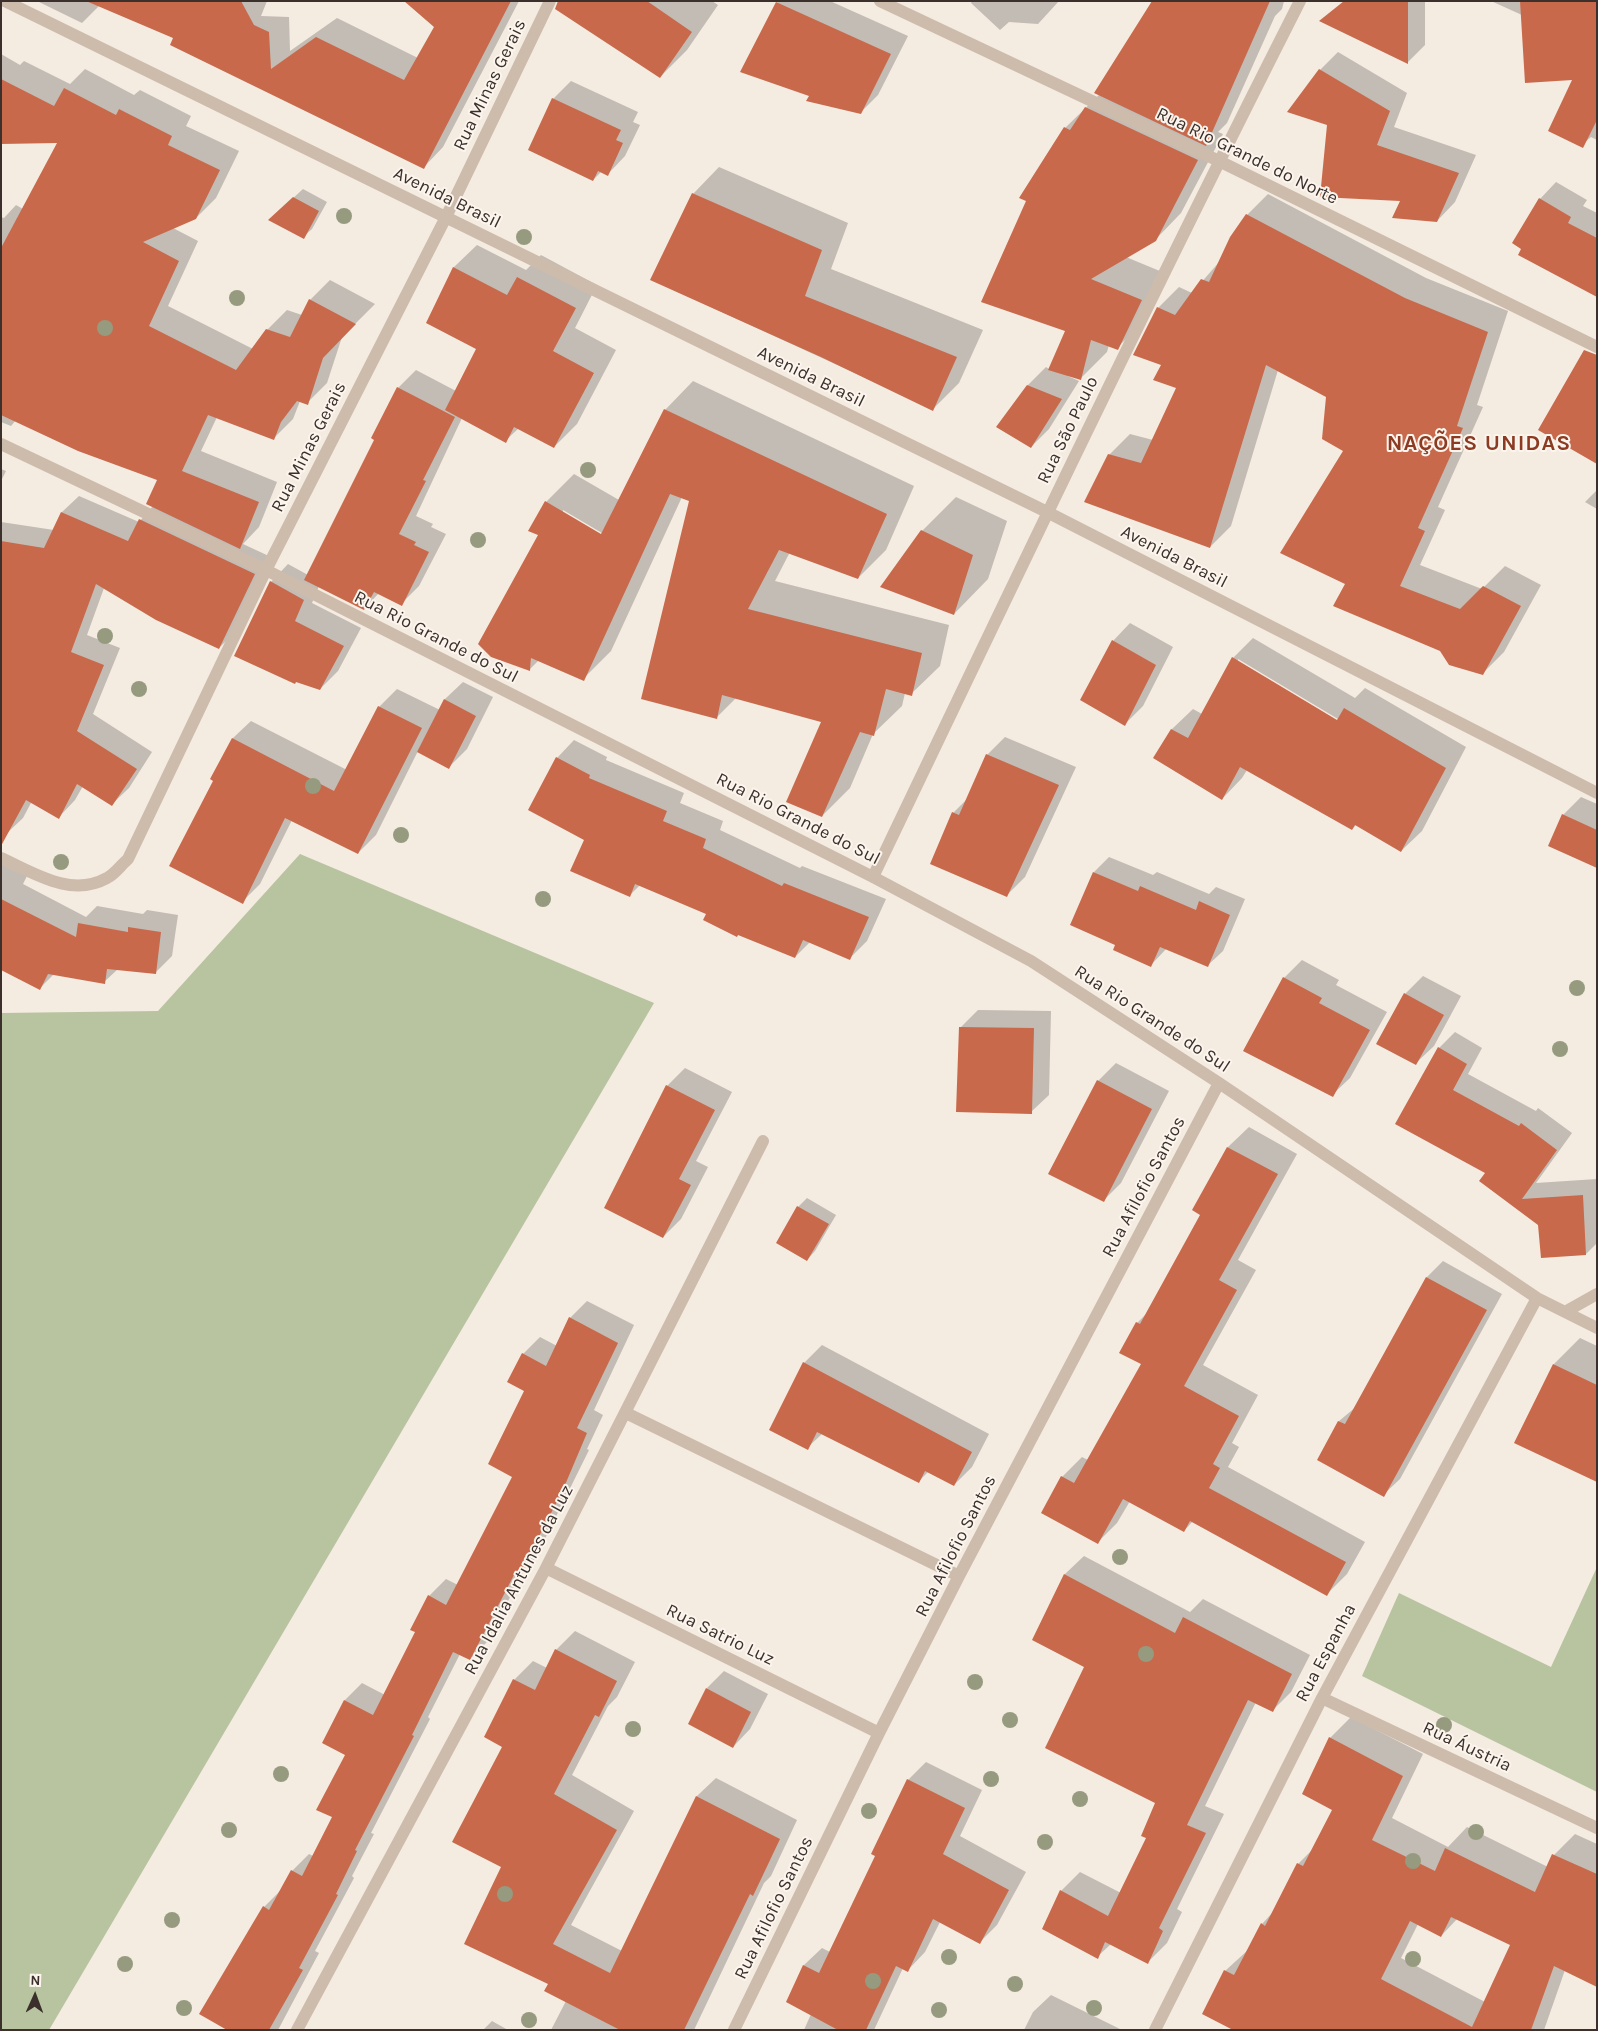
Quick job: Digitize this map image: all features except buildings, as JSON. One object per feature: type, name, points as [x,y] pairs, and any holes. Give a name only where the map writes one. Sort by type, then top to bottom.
[{"type":"street","name":"Avenida Brasil","points":[[4,1],[1047,512],[1597,793]]},
{"type":"street","name":"Rua Minas Gerais","points":[[1,858],[50,881],[79,887],[108,878],[128,859],[266,570],[446,217],[550,1]]},
{"type":"street","name":"Rua Rio Grande do Norte","points":[[880,1],[1219,161],[1597,347]]},
{"type":"street","name":"Rua São Paulo","points":[[874,877],[1047,512],[1219,161],[1300,1]]},
{"type":"street","name":"Rua Rio Grande do Sul","points":[[1,444],[266,570],[874,877],[1031,961],[1219,1083],[1537,1298],[1597,1328]]},
{"type":"street","name":"Rua Afilofio Santos","points":[[734,2030],[879,1734],[959,1576],[1219,1083]]},
{"type":"street","name":"Rua Idalia Antunes da Luz","points":[[297,2030],[546,1568],[626,1414],[763,1141]]},
{"type":"street","points":[[1565,1312],[1597,1294]]},
{"type":"street","name":"Rua Espanha","points":[[1154,2030],[1322,1698],[1537,1298]]},
{"type":"street","points":[[626,1414],[959,1576]]},
{"type":"street","name":"Rua Satrio Luz","points":[[546,1568],[879,1734]]},
{"type":"street","name":"Rua Áustria","points":[[1322,1698],[1597,1828]]},
{"type":"green space","points":[[300,854],[654,1003],[49,2030],[1,2030],[1,1013],[158,1011]]},
{"type":"green space","points":[[1597,1567],[1597,1792],[1362,1676],[1399,1593],[1551,1667]]},
{"type":"district","name":"NAÇÕES UNIDAS","points":[[1479,444]]}]
